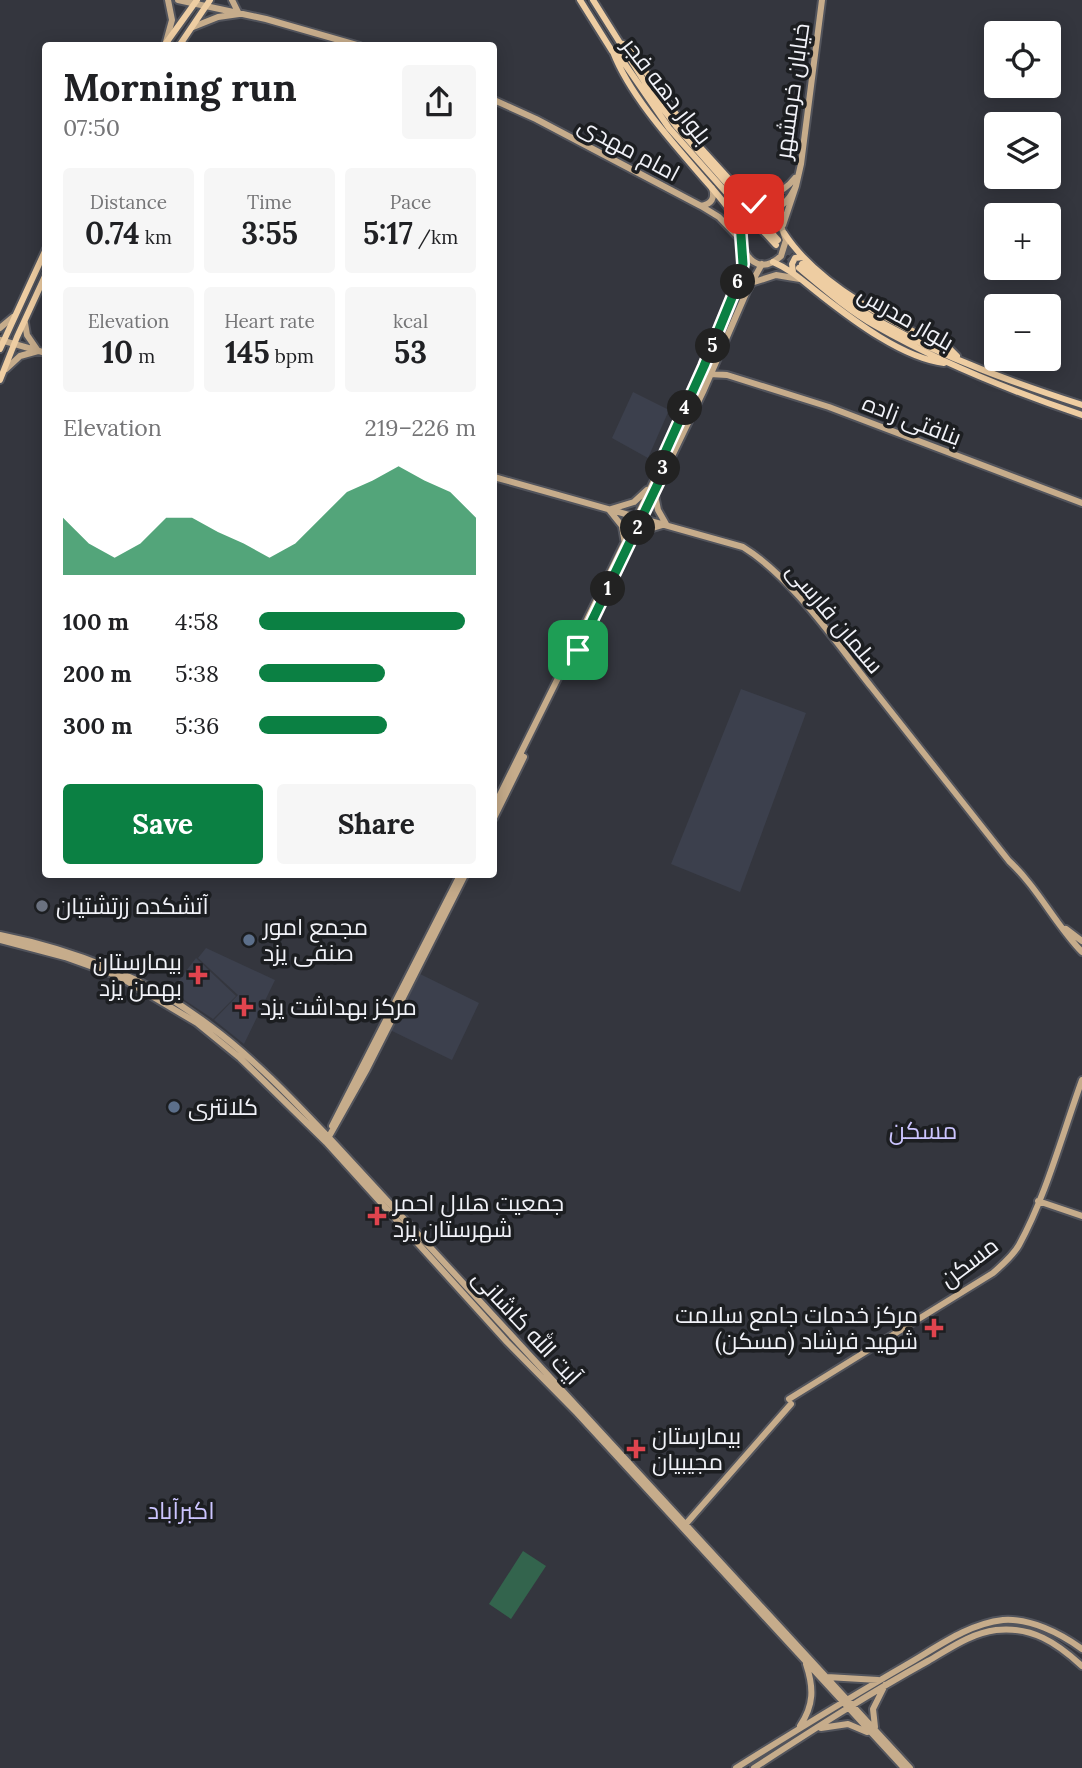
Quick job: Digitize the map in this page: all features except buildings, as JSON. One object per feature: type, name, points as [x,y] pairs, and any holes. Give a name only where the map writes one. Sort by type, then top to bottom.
[{"type":"main road","points":[[166,42],[172,20],[168,0]]},
{"type":"main road","points":[[178,0],[195,2],[205,7],[347,42]]},
{"type":"main road","points":[[182,42],[210,0]]},
{"type":"main road","points":[[232,0],[239,14]]},
{"type":"main road","name":"بلوار دهه فجر","points":[[580,0],[612,51],[620,57],[669,128],[737,196]]},
{"type":"main road","name":"بلوار دهه فجر","points":[[593,0],[737,196]]},
{"type":"main road","name":"خیابان خرمشهر","points":[[783,230],[799,174],[822,0]]},
{"type":"main road","points":[[166,42],[195,2]]},
{"type":"main road","points":[[190,29],[218,16],[239,14]]},
{"type":"main road","points":[[612,51],[618,67],[663,131],[726,204],[740,226]]},
{"type":"main road","name":"امام مهدی","points":[[497,101],[537,119],[701,206],[719,217],[741,242]]},
{"type":"main road","points":[[737,196],[774,194],[784,190],[799,174]]},
{"type":"main road","points":[[772,210],[789,199],[796,186]]},
{"type":"main road","points":[[701,206],[712,201],[712,188]]},
{"type":"main road","points":[[726,204],[736,206],[740,203],[737,196]]},
{"type":"main road","points":[[737,196],[779,215],[785,249],[773,262]]},
{"type":"main road","points":[[497,812],[662,467],[740,278],[743,264],[740,226],[743,215],[761,206]]},
{"type":"main road","points":[[751,215],[777,243]]},
{"type":"main road","points":[[783,230],[799,265],[802,279]]},
{"type":"main road","points":[[741,242],[748,258],[756,264],[773,262],[799,265]]},
{"type":"main road","points":[[0,349],[1,341],[42,258]]},
{"type":"main road","points":[[662,467],[762,264]]},
{"type":"main road","name":"بلوار مدرس","points":[[799,265],[836,284],[883,316],[951,350],[963,362],[1034,390],[1082,405]]},
{"type":"main road","name":"بلوار مدرس","points":[[799,265],[874,325],[949,363],[1019,393],[1082,415]]},
{"type":"main road","points":[[740,278],[746,275],[751,283]]},
{"type":"main road","points":[[751,283],[776,275],[802,279],[881,337],[918,357],[949,363]]},
{"type":"main road","points":[[0,380],[42,282]]},
{"type":"main road","points":[[0,328],[15,315]]},
{"type":"main road","points":[[25,317],[27,335],[42,352]]},
{"type":"main road","points":[[1,341],[42,352]]},
{"type":"main road","points":[[3,372],[20,356],[42,352]]},
{"type":"main road","points":[[716,361],[727,375]]},
{"type":"main road","name":"بنافتی زاده","points":[[710,374],[727,375],[829,407],[1082,503]]},
{"type":"main road","name":"سلمان فارسی","points":[[497,478],[743,547],[758,556],[841,646],[1009,862],[1023,874],[1056,921]]},
{"type":"main road","points":[[627,545],[622,526],[609,509],[634,502],[652,489]]},
{"type":"main road","points":[[497,801],[627,545],[646,530],[666,524],[652,489]]},
{"type":"main road","points":[[326,1139],[460,878]]},
{"type":"main road","points":[[326,1139],[334,1130],[460,878]]},
{"type":"main road","points":[[1056,921],[1082,941]]},
{"type":"main road","points":[[1056,921],[1082,952]]},
{"type":"main road","name":"آیت الله کاشانی","points":[[0,934],[67,952],[121,971],[210,1032],[326,1139],[335,1144],[511,1338],[581,1409],[804,1659],[910,1768]]},
{"type":"main road","name":"آیت الله کاشانی","points":[[0,940],[65,957],[118,976],[213,1027],[285,1092],[514,1349],[827,1677],[845,1700]]},
{"type":"main road","name":"مسکن","points":[[684,1526],[790,1401],[993,1273],[1018,1246],[1038,1201],[1082,1080]]},
{"type":"main road","points":[[314,1124],[328,1123],[337,1118]]},
{"type":"main road","points":[[334,1130],[335,1144]]},
{"type":"main road","points":[[1038,1201],[1082,1216]]},
{"type":"main road","points":[[754,1768],[970,1628],[1005,1620],[1039,1626],[1082,1649]]},
{"type":"main road","points":[[736,1768],[845,1700],[970,1638],[996,1630],[1018,1630],[1036,1634],[1054,1642],[1082,1666]]},
{"type":"main road","points":[[797,1730],[808,1712],[813,1695],[812,1681],[804,1659]]},
{"type":"main road","points":[[827,1677],[883,1682]]},
{"type":"main road","points":[[813,1730],[848,1724],[875,1732],[873,1709],[883,1682]]},
{"type":"main road","name":"آیت الله کاشانی","points":[[875,1732],[904,1768]]},
{"type":"shaded area","points":[[633,392],[669,410],[648,458],[612,438]]},
{"type":"shaded area","points":[[741,689],[806,713],[740,892],[671,864]]},
{"type":"shaded area","name":"مرکز بهداشت یزد","points":[[206,948],[275,980],[244,1044],[214,1020],[238,995],[198,958]]},
{"type":"shaded area","name":"بیمارستان بهمن یزد","points":[[196,958],[236,996],[213,1019],[171,991]]},
{"type":"shaded area","points":[[418,973],[479,1003],[452,1060],[390,1030]]},
{"type":"green space","points":[[523,1551],[546,1566],[511,1619],[489,1604]]},
{"type":"tunnel","points":[[781,243],[802,264]]},
{"type":"tunnel","points":[[776,245],[799,268]]},
{"type":"place","name":"آتشکده زرتشتیان","points":[[42,906]]},
{"type":"place","name":"مجمع امور صنفی یزد","points":[[249,940]]},
{"type":"place","name":"بیمارستان بهمن یزد","points":[[198,975]]},
{"type":"place","name":"مرکز بهداشت یزد","points":[[244,1007]]},
{"type":"place","name":"کلانتری","points":[[174,1107]]},
{"type":"place","name":"جمعیت هلال احمر شهرستان یزد","points":[[377,1216]]},
{"type":"place","name":"مرکز خدمات جامع سلامت شهید فرشاد (مسکن)","points":[[934,1328]]},
{"type":"place","name":"بیمارستان مجیبیان","points":[[636,1449]]},
{"type":"district","name":"مسکن","points":[[923,1131]]},
{"type":"district","name":"اکبرآباد","points":[[181,1511]]},
{"type":"route","points":[[578,650],[665,469],[659,466],[740,278],[743,264],[740,222],[749,210],[761,206],[754,204]]}]
